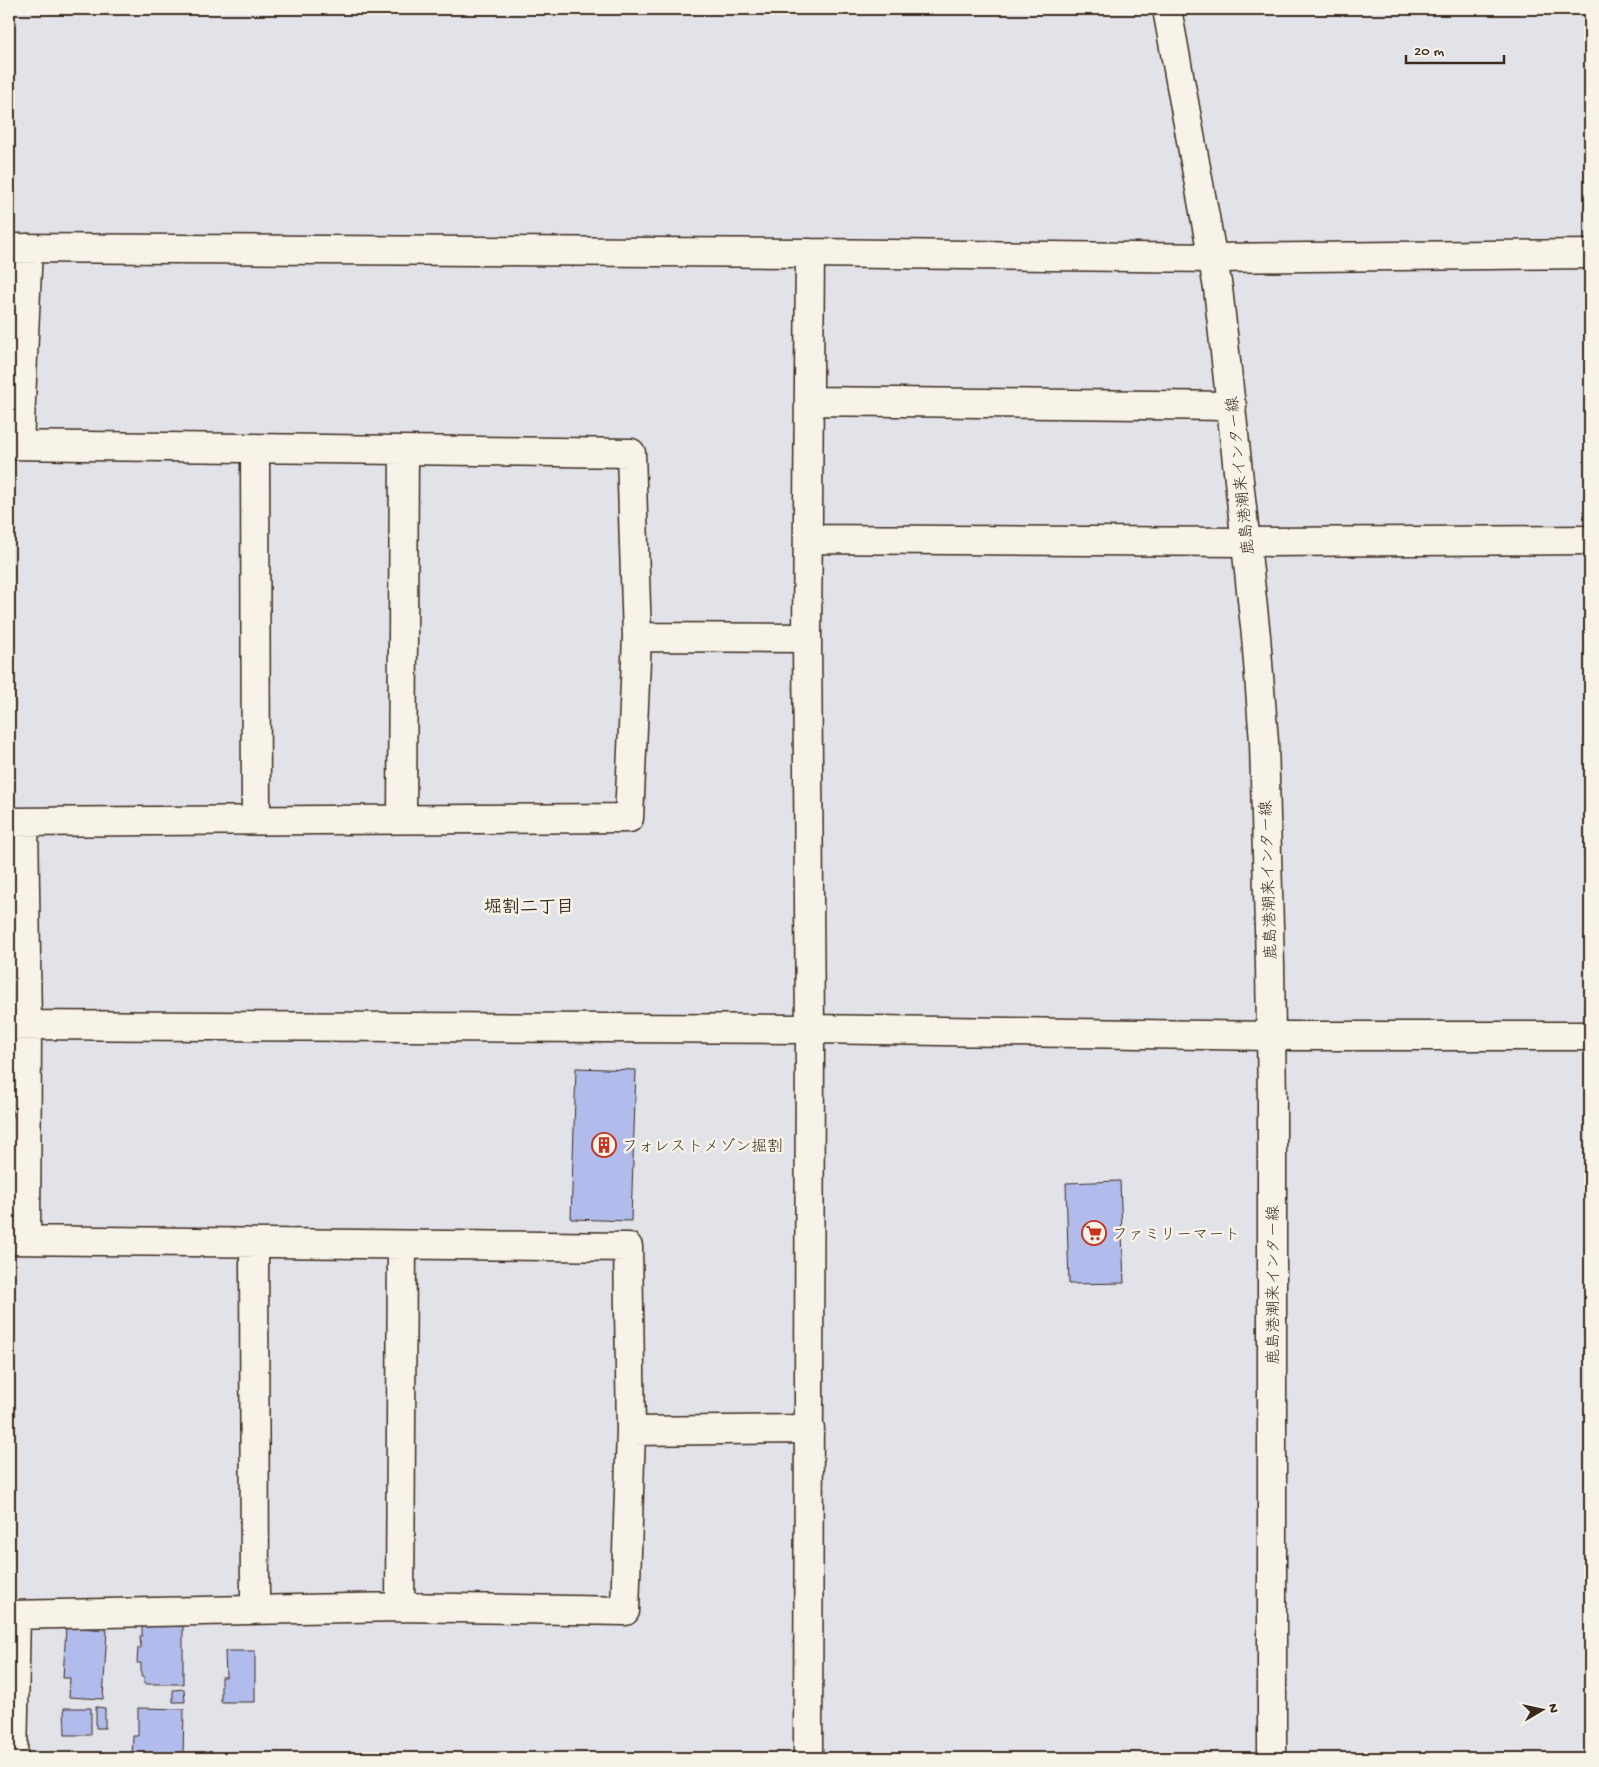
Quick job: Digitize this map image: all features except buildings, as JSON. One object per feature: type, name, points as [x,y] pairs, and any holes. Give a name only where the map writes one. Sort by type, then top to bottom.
[{"type":"street","name":"鹿島港潮来インター線","points":[[1167,9],[1214,258],[1232,406],[1264,742],[1272,1102],[1272,1758]]},
{"type":"street","points":[[13,1758],[12,1615],[400,1607],[625,1611],[631,1431],[628,1247],[18,1240],[17,822],[629,818],[637,637],[631,453],[14,445],[18,248],[810,253],[1214,258],[1590,254]]},
{"type":"street","points":[[808,1758],[810,1029],[807,638],[810,253]]},
{"type":"street","points":[[809,401],[1232,406]]},
{"type":"street","points":[[255,448],[256,819]]},
{"type":"street","points":[[402,819],[404,451]]},
{"type":"street","points":[[808,539],[1246,542],[1590,540]]},
{"type":"street","points":[[637,637],[807,638]]},
{"type":"street","points":[[18,1025],[810,1029],[1270,1036],[1590,1036]]},
{"type":"street","points":[[254,1244],[255,1610]]},
{"type":"street","points":[[400,1607],[402,1245]]},
{"type":"street","points":[[631,1431],[810,1429]]},
{"type":"place","name":"フォレストメゾン掘割","points":[[604,1145]]},
{"type":"place","name":"ファミリーマート","points":[[1094,1233]]},
{"type":"district","name":"堀割二丁目","points":[[529,906]]}]
